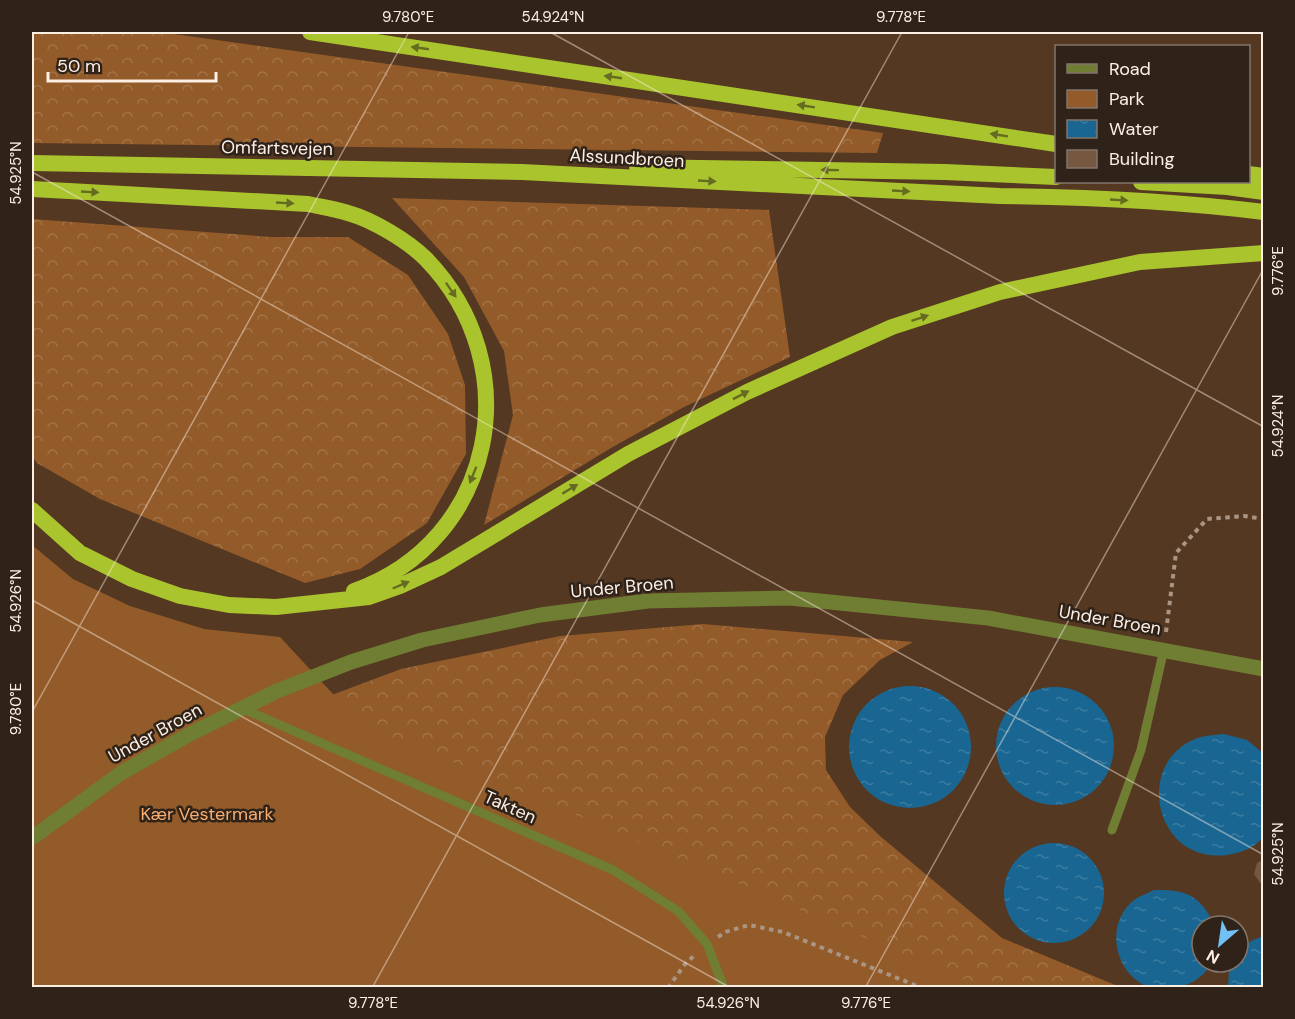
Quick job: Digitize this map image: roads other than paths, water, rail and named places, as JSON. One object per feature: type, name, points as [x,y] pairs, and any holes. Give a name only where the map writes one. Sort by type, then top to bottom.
[{"type":"highway","points":[[310,32],[1055,144]]},
{"type":"highway","name":"Omfartsvejen","points":[[32,163],[522,172]]},
{"type":"highway","name":"Alssundbroen","points":[[522,172],[649,167],[933,172],[1055,177]]},
{"type":"highway","name":"Alssundbroen","points":[[522,172],[1000,196],[1072,197],[1213,206],[1263,212]]},
{"type":"highway","points":[[1158,183],[1227,187],[1263,192]]},
{"type":"highway","points":[[32,189],[308,204],[351,214],[390,232],[425,258],[453,291],[473,330],[485,372],[487,415],[480,458],[464,498],[439,534],[407,563],[370,586],[323,602]]},
{"type":"highway","points":[[32,510],[80,553],[132,579],[180,596],[229,605],[276,608],[369,597],[441,567],[628,454],[747,392],[892,327],[1000,292],[1140,262],[1263,253]]},
{"type":"street","name":"Under Broen","points":[[32,838],[121,773],[277,691],[351,662],[422,640],[540,615],[648,601],[790,598],[988,618],[1263,669]]},
{"type":"lane","points":[[1112,830],[1141,750],[1164,649]]},
{"type":"lane","name":"Takten","points":[[241,708],[613,870],[678,911],[707,944],[724,987]]},
{"type":"water","points":[[910,686],[934,690],[953,704],[967,723],[971,747],[967,771],[953,790],[934,804],[910,808],[886,804],[867,790],[853,771],[849,747],[853,723],[867,704],[886,690]]},
{"type":"water","points":[[1055,687],[1078,691],[1097,704],[1110,723],[1114,746],[1110,769],[1097,788],[1078,801],[1055,805],[1032,801],[1013,788],[1000,769],[996,746],[1000,723],[1013,704],[1032,691]]},
{"type":"water","points":[[1224,734],[1247,740],[1263,753],[1263,837],[1252,847],[1227,855],[1202,853],[1182,843],[1168,827],[1160,807],[1160,785],[1166,765],[1180,748],[1201,737]]},
{"type":"water","points":[[1054,843],[1073,847],[1090,857],[1100,874],[1104,893],[1100,912],[1090,929],[1073,939],[1054,943],[1035,939],[1018,929],[1008,912],[1004,893],[1008,874],[1018,857],[1035,847]]},
{"type":"water","points":[[1154,890],[1175,891],[1192,896],[1204,908],[1208,914],[1190,914],[1190,974],[1203,974],[1199,978],[1180,987],[1158,989],[1139,982],[1130,974],[1118,952],[1117,928],[1127,907],[1137,898]]},
{"type":"water","points":[[1263,936],[1263,987],[1228,987],[1229,974],[1250,974],[1251,941]]},
{"type":"park label","name":"Kær Vestermark","points":[[207,814]]}]
